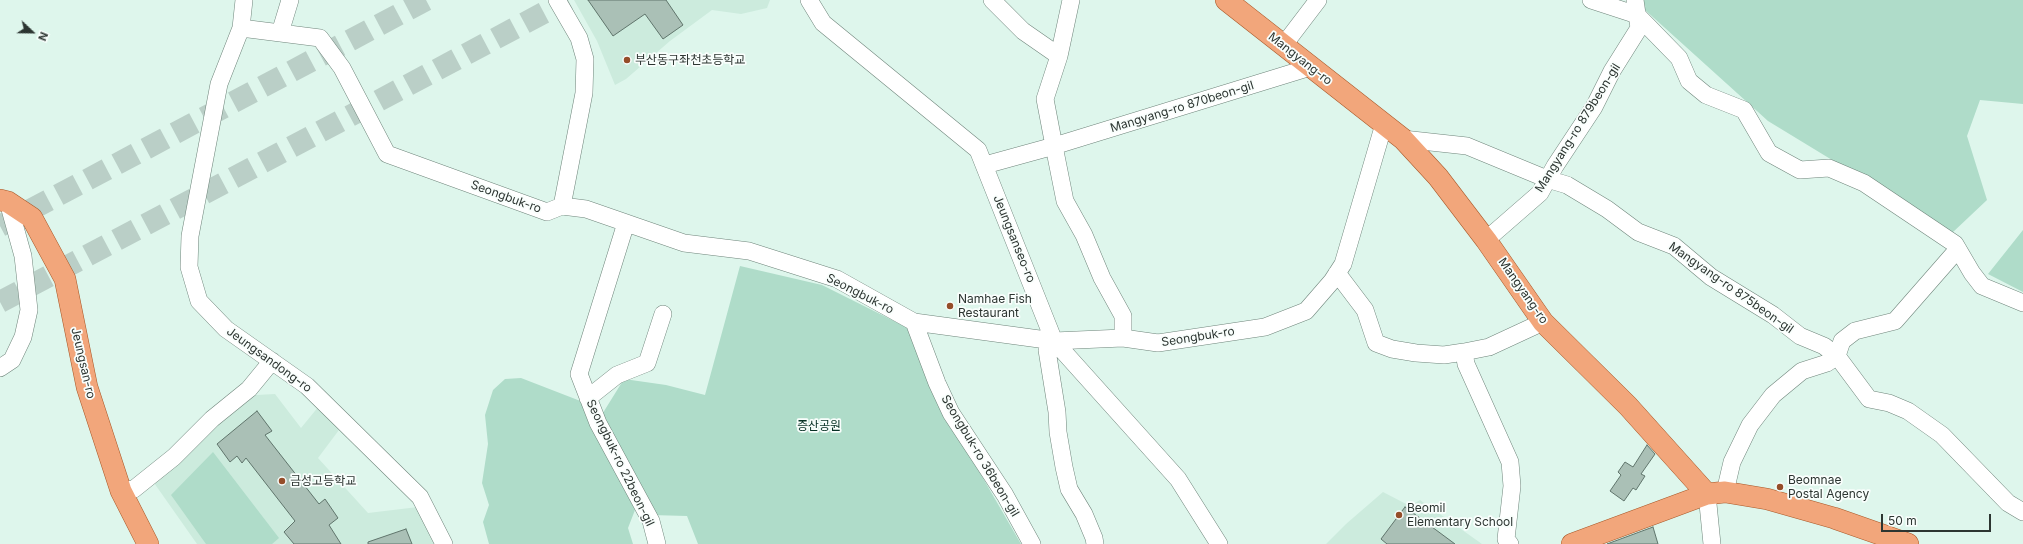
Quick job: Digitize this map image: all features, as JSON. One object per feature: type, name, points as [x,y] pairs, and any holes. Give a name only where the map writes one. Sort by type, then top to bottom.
[{"type":"main road","name":"Mangyang-ro","points":[[1226,0],[1403,139],[1438,177],[1486,240],[1543,322],[1716,493]]},
{"type":"main road","name":"Jeungsan-ro","points":[[4,201],[32,218],[65,279],[87,387],[121,492],[148,544]]},
{"type":"main road","points":[[1578,543],[1716,493],[1766,499],[1834,518],[1908,544]]},
{"type":"street","name":"Jeungsandong-ro","points":[[244,0],[241,28],[219,84],[190,236],[189,267],[199,301],[226,329],[307,386],[420,497],[444,544]]},
{"type":"street","points":[[280,33],[290,0]]},
{"type":"street","points":[[556,0],[579,38],[585,59],[584,93],[562,206]]},
{"type":"street","name":"Jeungsanseo-ro","points":[[809,0],[823,23],[978,150],[1054,341],[1178,479],[1219,544]]},
{"type":"street","points":[[992,0],[1023,31],[1058,56]]},
{"type":"street","points":[[1071,0],[1058,56],[1045,99],[1065,202],[1084,235],[1102,278],[1123,316],[1122,338]]},
{"type":"street","points":[[1283,46],[1318,0]]},
{"type":"street","points":[[1591,0],[1636,8],[1679,58],[1689,81],[1706,95],[1744,110],[1769,153],[1800,170],[1829,168],[1864,183],[1955,244],[1972,273],[1982,286],[2023,303]]},
{"type":"street","name":"Mangyang-ro 879beon-gil","points":[[1486,240],[1540,193],[1547,179],[1594,107],[1612,71],[1631,43],[1639,28],[1636,8]]},
{"type":"street","name":"Seongbuk-ro","points":[[241,28],[320,38],[342,68],[387,154],[547,212],[562,206],[586,209],[684,243],[749,252],[837,279],[914,322],[1054,341],[1122,338],[1158,343],[1264,327],[1306,311],[1337,274],[1343,264],[1384,124]]},
{"type":"street","name":"Mangyang-ro 870beon-gil","points":[[984,165],[1054,146],[1310,67]]},
{"type":"street","name":"Mangyang-ro 875beon-gil","points":[[1403,139],[1467,146],[1547,179],[1567,185],[1607,209],[1638,232],[1674,246],[1711,277],[1773,315],[1800,336],[1824,346],[1837,356],[1869,399],[1889,403],[1908,411],[1942,436],[2008,503],[2023,512]]},
{"type":"street","points":[[0,368],[12,360],[15,354],[23,337],[29,310],[23,256],[4,201]]},
{"type":"street","name":"Seongbuk-ro 22beon-gil","points":[[626,223],[579,374],[598,423],[651,521],[657,544]]},
{"type":"street","points":[[1712,544],[1716,493],[1750,425],[1773,395],[1802,371],[1826,363],[1837,356],[1842,341],[1855,331],[1895,321],[1958,249]]},
{"type":"street","points":[[1337,274],[1364,310],[1376,343],[1392,348],[1416,353],[1444,355],[1464,352],[1489,347],[1543,322]]},
{"type":"street","points":[[588,398],[617,374],[647,363],[663,314]]},
{"type":"street","name":"Seongbuk-ro 36beon-gil","points":[[914,322],[937,383],[951,413],[1005,495],[1032,544]]},
{"type":"street","points":[[1054,341],[1047,350],[1064,467],[1069,489],[1084,514],[1095,544]]},
{"type":"street","points":[[1464,352],[1466,364],[1510,462],[1512,486],[1506,539],[1510,544]]},
{"type":"street","points":[[121,492],[134,489],[174,457],[212,418],[249,389],[272,361]]},
{"type":"street","points":[[1209,526],[1209,544]]},
{"type":"shaded area","name":"부산동구좌천초등학교","points":[[574,0],[770,0],[767,8],[741,14],[712,10],[670,41],[626,79],[615,85],[597,41]]},
{"type":"shaded area","points":[[275,394],[301,428],[319,406],[339,430],[318,458],[368,513],[418,507],[438,544],[197,544],[152,480],[238,396]]},
{"type":"shaded area","name":"Beomil Elementary School","points":[[1383,492],[1410,506],[1420,500],[1482,544],[1326,544],[1346,524]]},
{"type":"green space","points":[[1634,0],[2023,0],[2023,104],[1980,100],[1967,136],[1987,200],[1952,233],[1768,121]]},
{"type":"green space","points":[[2023,230],[2023,292],[1988,274]]},
{"type":"green space","name":"증산공원","points":[[740,266],[822,285],[912,330],[931,388],[1021,544],[698,544],[687,516],[651,515],[601,416],[624,379],[666,385],[705,395]]},
{"type":"green space","points":[[521,378],[583,402],[635,510],[628,528],[633,544],[489,544],[483,522],[489,505],[482,483],[488,444],[485,415],[493,390],[505,379]]},
{"type":"green space","points":[[213,452],[279,538],[272,544],[206,544],[171,495]]},
{"type":"building","points":[[588,0],[666,0],[683,25],[663,39],[645,14],[613,36]]},
{"type":"building","name":"금성고등학교","points":[[257,411],[272,431],[265,435],[319,504],[325,499],[338,518],[329,525],[341,544],[294,544],[284,532],[295,521],[246,458],[242,463],[237,456],[230,462],[217,444]]},
{"type":"building","points":[[1647,445],[1655,454],[1641,474],[1645,476],[1636,490],[1633,488],[1624,501],[1610,491],[1621,475],[1618,472],[1625,462],[1633,467]]},
{"type":"building","points":[[1405,507],[1455,544],[1387,544],[1381,539]]},
{"type":"building","points":[[1653,527],[1658,544],[1607,544]]},
{"type":"building","points":[[406,529],[412,544],[368,544],[368,542]]},
{"type":"tunnel","points":[[0,226],[426,0]]},
{"type":"tunnel","points":[[0,302],[568,0]]},
{"type":"place","name":"부산동구좌천초등학교","points":[[627,60]]},
{"type":"place","name":"Namhae Fish Restaurant","points":[[950,306]]},
{"type":"place","name":"금성고등학교","points":[[282,481]]},
{"type":"place","name":"Beomnae Postal Agency","points":[[1780,487]]},
{"type":"place","name":"Beomil Elementary School","points":[[1399,515]]}]
